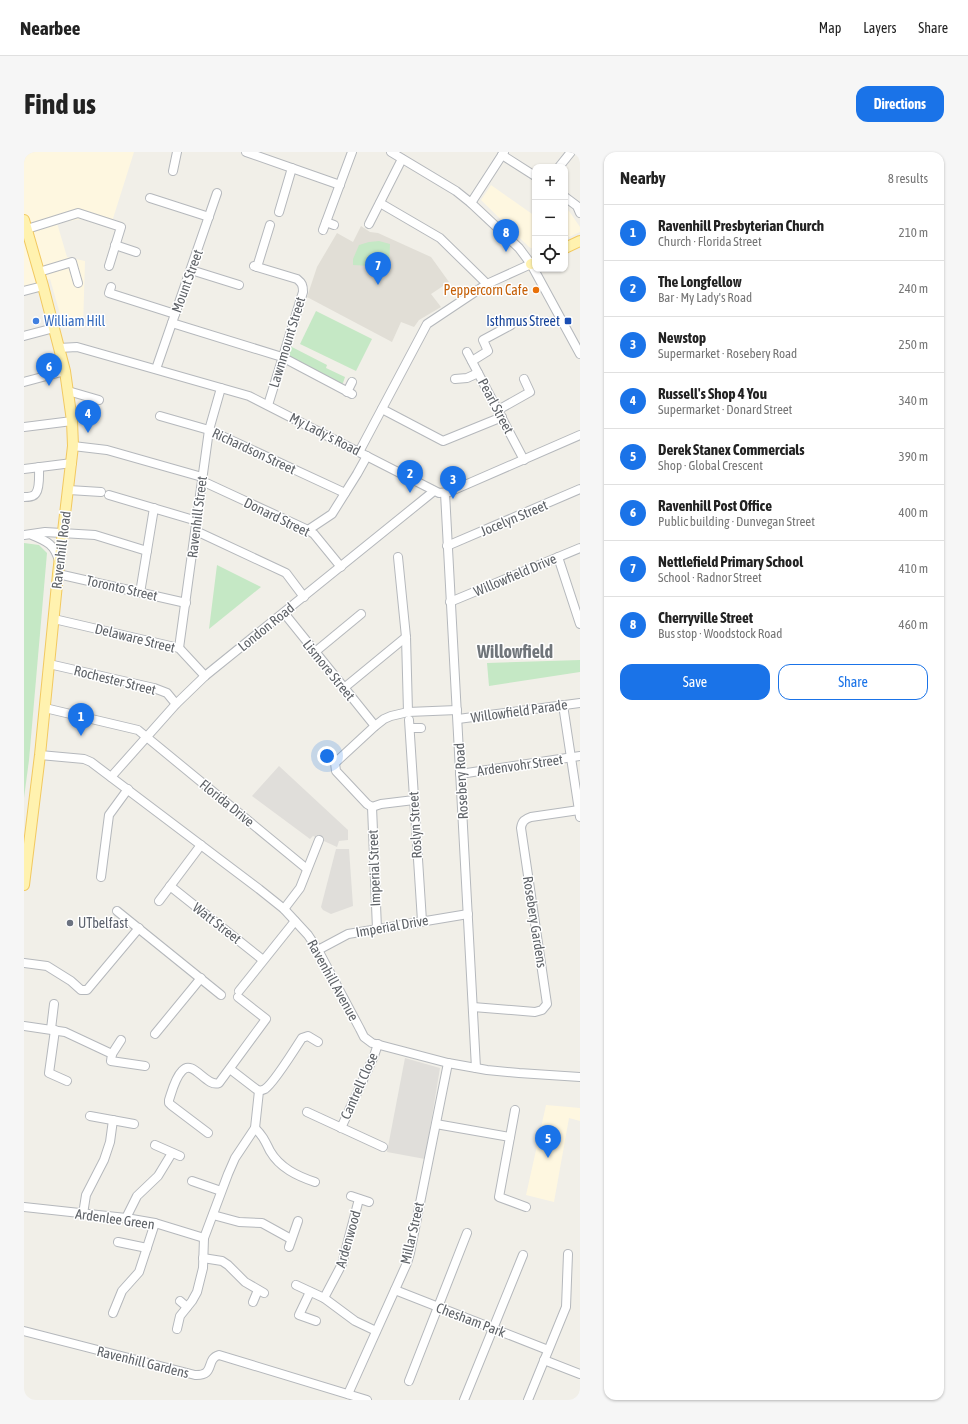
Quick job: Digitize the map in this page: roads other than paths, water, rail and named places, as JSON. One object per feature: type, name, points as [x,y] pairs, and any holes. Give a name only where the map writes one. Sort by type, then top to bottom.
[{"type":"main road","name":"Ravenhill Road","points":[[24,885],[40,755],[59,563],[64,532],[73,446],[72,421],[65,371],[25,224]]},
{"type":"main road","points":[[568,247],[580,241]]},
{"type":"street","points":[[172,171],[177,152]]},
{"type":"street","points":[[246,152],[340,185]]},
{"type":"street","points":[[327,226],[352,152]]},
{"type":"street","points":[[391,152],[448,185],[471,203],[532,262]]},
{"type":"street","points":[[561,164],[571,152]]},
{"type":"street","points":[[471,203],[503,154],[532,174]]},
{"type":"street","points":[[369,224],[402,159]]},
{"type":"street","points":[[279,212],[292,168]]},
{"type":"street","name":"Mount Street","points":[[156,369],[217,194]]},
{"type":"street","points":[[150,198],[209,217]]},
{"type":"street","points":[[568,199],[577,206],[580,213]]},
{"type":"street","points":[[380,203],[440,238],[487,284]]},
{"type":"street","points":[[25,224],[78,213],[121,227],[109,266]]},
{"type":"street","name":"Lawnmount Street","points":[[268,405],[303,292],[301,282],[297,279],[256,266],[270,225]]},
{"type":"street","points":[[115,245],[136,252]]},
{"type":"street","points":[[39,272],[72,262],[78,283]]},
{"type":"street","points":[[308,530],[332,514],[345,492],[382,409],[427,324],[487,284],[532,263]]},
{"type":"street","points":[[191,270],[238,285]]},
{"type":"street","points":[[538,272],[580,352]]},
{"type":"street","points":[[24,291],[43,286]]},
{"type":"street","points":[[111,287],[109,292],[175,314]]},
{"type":"street","points":[[172,323],[282,357],[350,393],[352,382]]},
{"type":"street","points":[[472,361],[488,351],[483,340],[511,325]]},
{"type":"street","points":[[24,336],[54,328]]},
{"type":"street","name":"My Lady's Road","points":[[59,348],[77,347],[249,396],[434,491],[444,493]]},
{"type":"street","name":"Pearl Street","points":[[467,352],[524,460]]},
{"type":"street","points":[[24,382],[65,371]]},
{"type":"street","points":[[455,379],[468,378],[478,373]]},
{"type":"street","points":[[382,409],[443,441],[500,414],[530,392],[524,379]]},
{"type":"street","name":"Ravenhill Street","points":[[179,648],[209,430],[221,388]]},
{"type":"street","points":[[68,391],[99,400]]},
{"type":"street","name":"Richardson Street","points":[[160,416],[209,430],[345,492]]},
{"type":"street","points":[[24,427],[72,421]]},
{"type":"street","points":[[444,493],[580,435]]},
{"type":"street","name":"Donard Street","points":[[73,446],[107,450],[202,479],[308,530],[314,534],[341,567]]},
{"type":"street","points":[[24,469],[72,463]]},
{"type":"street","points":[[24,497],[32,496],[36,493],[38,488],[39,467]]},
{"type":"street","name":"Jocelyn Street","points":[[448,546],[580,489]]},
{"type":"street","points":[[69,490],[105,494],[197,521]]},
{"type":"street","name":"London Road","points":[[111,777],[176,704],[205,676],[434,491]]},
{"type":"street","name":"Rosebery Road","points":[[444,493],[458,719],[476,1068]]},
{"type":"street","points":[[140,593],[154,508]]},
{"type":"street","points":[[196,531],[286,573],[304,596]]},
{"type":"street","points":[[27,535],[45,532],[95,535],[147,551]]},
{"type":"street","points":[[27,535],[41,539],[53,546],[57,552],[59,563]]},
{"type":"street","name":"Willowfield Drive","points":[[450,602],[580,548]]},
{"type":"street","name":"Roslyn Street","points":[[398,557],[406,637],[409,720],[422,921]]},
{"type":"street","points":[[558,557],[579,619]]},
{"type":"street","name":"Toronto Street","points":[[58,574],[186,603]]},
{"type":"street","name":"Lismore Street","points":[[284,613],[375,726]]},
{"type":"street","points":[[315,652],[361,614]]},
{"type":"street","name":"Delaware Street","points":[[54,619],[179,648],[205,676]]},
{"type":"street","points":[[344,688],[406,637]]},
{"type":"street","name":"Rochester Street","points":[[49,664],[154,688],[167,693],[176,704]]},
{"type":"street","name":"Willowfield Parade","points":[[458,719],[580,703]]},
{"type":"street","points":[[564,705],[576,757],[579,808]]},
{"type":"street","name":"Florida Drive","points":[[45,708],[138,730],[307,869]]},
{"type":"street","points":[[409,720],[457,710]]},
{"type":"street","points":[[414,800],[381,804],[372,807],[367,804],[336,771],[335,763],[375,726],[391,716],[409,720],[421,728]]},
{"type":"street","name":"Ravenhill Avenue","points":[[40,755],[84,759],[91,762],[284,909],[308,935],[318,950],[364,1037],[368,1040],[378,1044],[476,1068],[519,1074],[580,1077]]},
{"type":"street","name":"Ardenvohr Street","points":[[460,774],[576,757]]},
{"type":"street","points":[[101,877],[109,815],[128,789]]},
{"type":"street","name":"Imperial Street","points":[[372,807],[377,929]]},
{"type":"street","name":"Rosebery Gardens","points":[[473,1007],[535,1012],[542,1010],[547,1004],[521,828],[524,820],[531,817],[579,808]]},
{"type":"street","points":[[284,909],[299,891],[319,840]]},
{"type":"street","points":[[159,901],[201,845]]},
{"type":"street","name":"Watt Street","points":[[170,886],[263,960]]},
{"type":"street","points":[[117,910],[222,995]]},
{"type":"street","name":"Imperial Drive","points":[[318,950],[348,934],[468,914]]},
{"type":"street","points":[[208,1133],[171,1105],[168,1100],[180,1072],[184,1068],[191,1068],[214,1084],[219,1083],[266,1019],[238,994],[263,960],[295,921]]},
{"type":"street","points":[[24,963],[47,966],[81,990],[87,990],[139,928]]},
{"type":"street","points":[[155,1034],[201,978]]},
{"type":"street","points":[[54,1004],[49,1073],[67,1081]]},
{"type":"street","points":[[24,1026],[72,1034],[112,1054]]},
{"type":"street","points":[[259,1091],[266,1088],[270,1084],[302,1038],[308,1036],[318,1042]]},
{"type":"street","points":[[121,1040],[112,1054],[111,1062],[145,1066]]},
{"type":"street","name":"Cantrell Close","points":[[341,1128],[378,1044]]},
{"type":"street","name":"Millar Street","points":[[348,1394],[410,1253],[448,1062]]},
{"type":"street","points":[[230,1069],[259,1091]]},
{"type":"street","points":[[176,1329],[180,1316],[197,1292],[203,1268],[204,1238],[221,1191],[235,1158],[255,1128],[259,1091]]},
{"type":"street","points":[[515,1110],[499,1197],[526,1207]]},
{"type":"street","name":"Cantrell Close","points":[[307,1112],[383,1146]]},
{"type":"street","points":[[90,1116],[134,1124]]},
{"type":"street","points":[[83,1214],[86,1195],[106,1154],[110,1142],[113,1120]]},
{"type":"street","points":[[436,1124],[510,1137]]},
{"type":"street","points":[[255,1128],[261,1134],[270,1151],[283,1166],[300,1177],[315,1182]]},
{"type":"street","points":[[126,1218],[137,1196],[158,1176],[176,1154],[155,1145]]},
{"type":"street","points":[[192,1181],[221,1191]]},
{"type":"street","name":"Ardenwood","points":[[351,1196],[369,1202]]},
{"type":"street","name":"Ardenwood","points":[[324,1298],[342,1264],[359,1199]]},
{"type":"street","name":"Ardenlee Green","points":[[24,1207],[126,1218],[155,1223],[204,1238]]},
{"type":"street","points":[[213,1215],[239,1222],[262,1223],[290,1243],[298,1221]]},
{"type":"street","points":[[113,1314],[122,1291],[139,1272],[155,1223]]},
{"type":"street","points":[[409,1381],[467,1233]]},
{"type":"street","points":[[118,1242],[147,1248]]},
{"type":"street","points":[[528,1400],[566,1307],[568,1254]]},
{"type":"street","points":[[464,1400],[492,1328],[523,1255]]},
{"type":"street","points":[[203,1258],[222,1261],[245,1282],[261,1292],[253,1302]]},
{"type":"street","points":[[296,1285],[324,1298],[355,1321],[376,1331]]},
{"type":"street","name":"Chesham Park","points":[[395,1290],[548,1350]]},
{"type":"street","points":[[310,1292],[299,1315],[316,1321]]},
{"type":"street","points":[[180,1301],[187,1307]]},
{"type":"street","name":"Ravenhill Gardens","points":[[24,1331],[196,1375],[206,1373],[209,1370],[213,1359],[218,1355],[366,1400]]},
{"type":"street","points":[[544,1360],[580,1374]]},
{"type":"place","name":"Cherryville Street","points":[[506,252]]},
{"type":"place","name":"Nettlefield Primary School","points":[[378,285]]},
{"type":"place","name":"Peppercorn Cafe","points":[[536,290]]},
{"type":"place","name":"William Hill","points":[[36,321]]},
{"type":"place","name":"Isthmus Street","points":[[568,321]]},
{"type":"place","name":"Ravenhill Post Office","points":[[49,386]]},
{"type":"place","name":"Russell's Shop 4 You","points":[[88,433]]},
{"type":"place","name":"The Longfellow","points":[[410,493]]},
{"type":"place","name":"Newstop","points":[[453,499]]},
{"type":"place","name":"Ravenhill Presbyterian Church","points":[[81,736]]},
{"type":"place","name":"UTbelfast","points":[[70,923]]},
{"type":"place","name":"Derek Stanex Commercials","points":[[548,1158]]},
{"type":"district","name":"Willowfield","points":[[515,651]]}]
